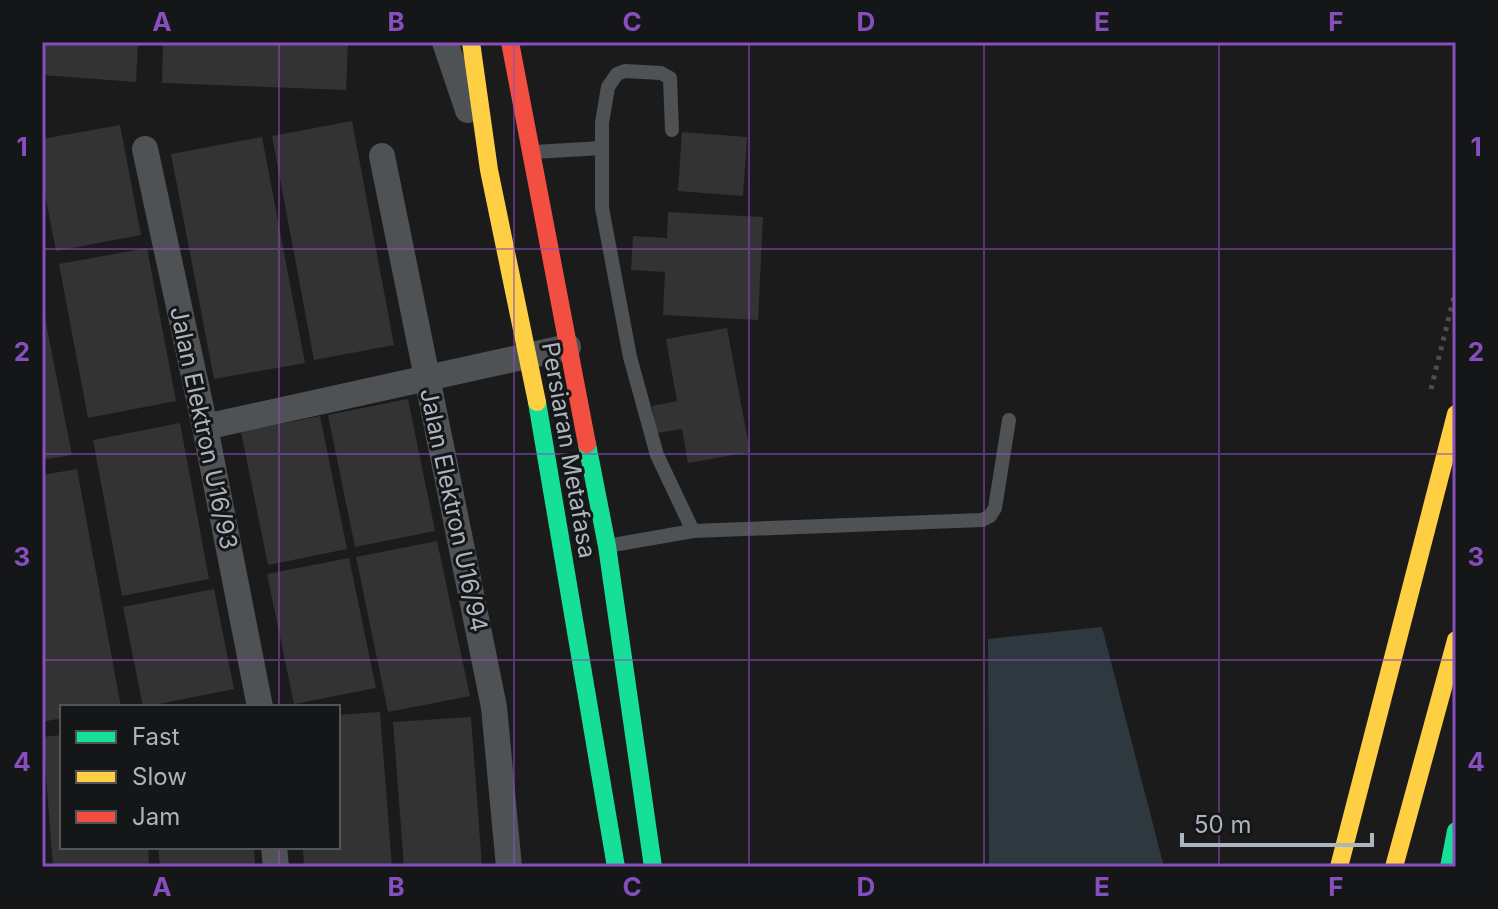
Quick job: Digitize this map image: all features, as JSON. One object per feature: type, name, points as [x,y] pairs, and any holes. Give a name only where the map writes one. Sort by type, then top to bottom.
[{"type":"main road","name":"Persiaran Metafasa","points":[[471,42],[489,170],[529,356],[616,867]]},
{"type":"main road","name":"Persiaran Metafasa","points":[[510,42],[607,546],[653,867]]},
{"type":"main road","points":[[1339,867],[1456,414]]},
{"type":"main road","points":[[1394,867],[1456,640]]},
{"type":"main road","points":[[1449,867],[1456,831]]},
{"type":"street","points":[[445,42],[489,170]]},
{"type":"street","name":"Jalan Elektron U16/93","points":[[145,149],[205,427],[260,705]]},
{"type":"street","name":"Jalan Elektron U16/94","points":[[382,156],[494,707],[509,867]]},
{"type":"street","points":[[205,427],[568,347]]},
{"type":"lane","points":[[672,130],[670,78],[661,73],[625,71],[617,74],[608,87],[603,104],[602,208],[630,357],[657,455],[693,531]]},
{"type":"lane","points":[[529,153],[602,148]]},
{"type":"lane","points":[[607,546],[693,531],[982,520],[990,516],[995,508],[1009,420]]},
{"type":"shaded area","points":[[1102,627],[1164,867],[989,867],[988,639]]},
{"type":"building","points":[[42,42],[138,42],[136,82],[42,75]]},
{"type":"building","points":[[163,42],[348,42],[346,90],[162,83]]},
{"type":"building","points":[[352,121],[394,345],[314,360],[272,136]]},
{"type":"building","points":[[120,125],[141,235],[56,251],[42,179],[42,139]]},
{"type":"building","points":[[682,132],[747,137],[743,196],[678,191]]},
{"type":"building","points":[[262,137],[305,363],[214,379],[171,154]]},
{"type":"building","points":[[668,212],[763,217],[758,320],[663,315],[665,272],[631,270],[633,236],[667,238]]},
{"type":"building","points":[[147,248],[176,401],[88,418],[59,264]]},
{"type":"building","points":[[42,303],[72,455],[42,460]]},
{"type":"building","points":[[727,328],[750,452],[688,463],[682,429],[657,433],[652,406],[677,401],[666,339]]},
{"type":"building","points":[[408,399],[435,531],[355,547],[328,415]]},
{"type":"building","points":[[320,416],[347,549],[268,565],[241,432]]},
{"type":"building","points":[[180,423],[209,579],[122,596],[93,440]]},
{"type":"building","points":[[77,469],[121,705],[60,705],[60,718],[42,722],[42,475]]},
{"type":"building","points":[[437,541],[470,696],[388,712],[356,557]]},
{"type":"building","points":[[349,558],[376,688],[294,704],[267,574]]},
{"type":"building","points":[[214,589],[234,689],[143,705],[123,607]]},
{"type":"building","points":[[380,712],[392,867],[304,867],[303,849],[340,849],[340,715]]},
{"type":"building","points":[[471,717],[482,867],[404,867],[393,722]]},
{"type":"building","points":[[60,735],[60,849],[148,849],[149,867],[53,867],[43,737]]},
{"type":"building","points":[[158,849],[254,849],[255,867],[160,867]]},
{"type":"traffic: fast","points":[[537,402],[616,867]]},
{"type":"traffic: fast","points":[[587,444],[607,546],[653,867]]},
{"type":"traffic: fast","points":[[1449,867],[1456,831]]},
{"type":"traffic: slow","points":[[471,42],[489,170],[537,402]]},
{"type":"traffic: slow","points":[[1339,867],[1456,414]]},
{"type":"traffic: slow","points":[[1394,867],[1456,640]]},
{"type":"traffic: jam","points":[[510,42],[587,444]]}]
